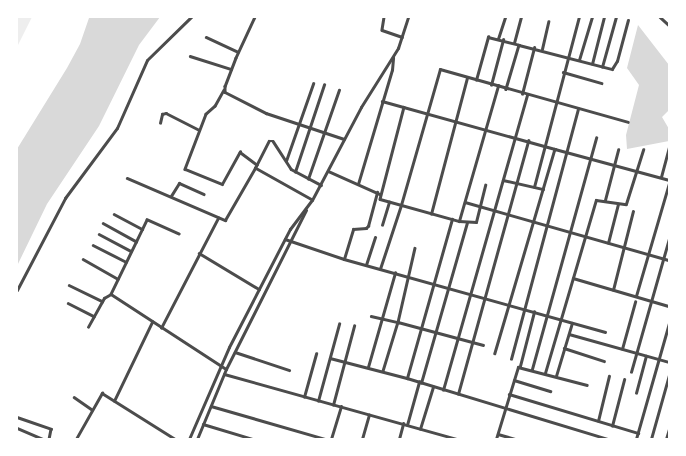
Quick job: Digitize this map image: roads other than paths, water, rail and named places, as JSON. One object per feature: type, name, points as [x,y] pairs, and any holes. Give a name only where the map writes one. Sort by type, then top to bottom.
[{"type":"street","points":[[17,290],[65,198],[117,128],[147,60],[190,17]]},
{"type":"street","points":[[255,17],[238,52],[224,90],[215,106],[207,112],[185,167],[188,171],[222,184],[240,152],[256,166],[312,200]]},
{"type":"street","points":[[384,17],[382,30],[402,37]]},
{"type":"street","points":[[189,439],[220,366],[259,289],[285,239],[298,217],[312,200],[344,139],[393,57],[402,37],[408,17]]},
{"type":"street","points":[[498,39],[505,17]]},
{"type":"street","points":[[514,43],[521,17]]},
{"type":"street","points":[[534,187],[554,102],[579,17]]},
{"type":"street","points":[[579,60],[592,17]]},
{"type":"street","points":[[592,64],[604,17]]},
{"type":"street","points":[[602,66],[616,17]]},
{"type":"street","points":[[660,17],[669,25]]},
{"type":"street","points":[[476,80],[487,38],[503,40],[612,69],[615,66],[628,20]]},
{"type":"street","points":[[542,50],[548,22]]},
{"type":"street","points":[[206,37],[238,52]]},
{"type":"street","points":[[491,85],[503,40]]},
{"type":"street","points":[[506,89],[519,45]]},
{"type":"street","points":[[522,94],[534,48]]},
{"type":"street","points":[[190,56],[231,69]]},
{"type":"street","points":[[358,184],[392,70],[393,57]]},
{"type":"street","points":[[380,269],[401,205],[439,70],[628,122]]},
{"type":"street","points":[[563,72],[601,82]]},
{"type":"street","points":[[431,214],[467,78]]},
{"type":"street","points":[[286,162],[313,84]]},
{"type":"street","points":[[295,172],[324,85]]},
{"type":"street","points":[[459,221],[498,86]]},
{"type":"street","points":[[224,90],[266,113],[324,131],[344,139]]},
{"type":"street","points":[[308,178],[339,90]]},
{"type":"street","points":[[443,390],[493,210],[527,95]]},
{"type":"street","points":[[382,101],[426,112],[614,166],[661,176],[669,180]]},
{"type":"street","points":[[404,107],[380,194],[380,199],[467,223],[476,222],[485,185]]},
{"type":"street","points":[[511,358],[568,152],[578,109]]},
{"type":"street","points":[[160,123],[162,114],[166,113],[199,130]]},
{"type":"street","points":[[532,370],[596,138]]},
{"type":"street","points":[[126,178],[171,196],[218,218],[226,219],[270,140],[295,172],[320,185]]},
{"type":"street","points":[[458,394],[518,183],[528,141]]},
{"type":"street","points":[[661,176],[669,147]]},
{"type":"street","points":[[495,353],[532,222],[555,149]]},
{"type":"street","points":[[605,200],[618,150]]},
{"type":"street","points":[[545,373],[596,200],[626,204],[644,150]]},
{"type":"street","points":[[328,171],[380,194]]},
{"type":"street","points":[[503,180],[543,189]]},
{"type":"street","points":[[171,196],[179,183],[204,194]]},
{"type":"street","points":[[636,296],[669,183]]},
{"type":"street","points":[[344,259],[352,229],[366,228],[368,226],[376,192]]},
{"type":"street","points":[[382,225],[389,202]]},
{"type":"street","points":[[465,202],[669,260]]},
{"type":"street","points":[[608,243],[618,204]]},
{"type":"street","points":[[197,439],[226,369],[291,242],[306,208]]},
{"type":"street","points":[[613,290],[633,212]]},
{"type":"street","points":[[114,214],[142,229]]},
{"type":"street","points":[[161,328],[218,218]]},
{"type":"street","points":[[88,327],[102,301],[111,294],[148,219],[179,234]]},
{"type":"street","points":[[407,378],[452,219]]},
{"type":"street","points":[[103,223],[136,241]]},
{"type":"street","points":[[399,439],[420,383],[436,333],[467,223]]},
{"type":"street","points":[[99,234],[131,251]]},
{"type":"street","points":[[366,266],[375,237]]},
{"type":"street","points":[[285,239],[366,266],[605,332]]},
{"type":"street","points":[[630,372],[637,353],[669,239]]},
{"type":"street","points":[[93,245],[126,262]]},
{"type":"street","points":[[383,371],[398,322],[416,248]]},
{"type":"street","points":[[199,253],[259,289]]},
{"type":"street","points":[[83,259],[118,279]]},
{"type":"street","points":[[368,368],[395,273]]},
{"type":"street","points":[[573,278],[669,306]]},
{"type":"street","points":[[69,285],[102,301]]},
{"type":"street","points":[[111,294],[226,369]]},
{"type":"street","points":[[622,349],[635,302]]},
{"type":"street","points":[[68,303],[95,316]]},
{"type":"street","points":[[496,439],[504,409],[520,366],[534,312]]},
{"type":"street","points":[[372,316],[457,337],[482,345]]},
{"type":"street","points":[[114,401],[152,322]]},
{"type":"street","points":[[636,439],[669,322]]},
{"type":"street","points":[[556,376],[572,323]]},
{"type":"street","points":[[318,401],[339,324]]},
{"type":"street","points":[[333,405],[354,326]]},
{"type":"street","points":[[569,334],[669,362]]},
{"type":"street","points":[[564,348],[604,361]]},
{"type":"street","points":[[235,352],[289,370]]},
{"type":"street","points":[[304,397],[316,354]]},
{"type":"street","points":[[636,393],[646,356]]},
{"type":"street","points":[[330,358],[383,371],[504,409],[608,439]]},
{"type":"street","points":[[520,366],[587,385]]},
{"type":"street","points":[[224,374],[454,439]]},
{"type":"street","points":[[651,439],[669,375]]},
{"type":"street","points":[[598,421],[609,376]]},
{"type":"street","points":[[514,380],[550,391]]},
{"type":"street","points":[[612,426],[624,380]]},
{"type":"street","points":[[420,429],[433,387]]},
{"type":"street","points":[[76,439],[101,393],[175,439]]},
{"type":"street","points":[[509,394],[638,433]]},
{"type":"street","points":[[74,397],[91,409]]},
{"type":"street","points":[[211,406],[325,439]]},
{"type":"street","points":[[331,439],[341,407]]},
{"type":"street","points":[[362,439],[369,415]]},
{"type":"street","points":[[17,417],[52,430],[49,439]]},
{"type":"street","points":[[203,424],[244,438],[253,439]]},
{"type":"street","points":[[17,428],[43,439]]},
{"type":"street","points":[[666,439],[669,429]]},
{"type":"street","points":[[498,434],[516,439]]},
{"type":"street","points":[[593,439],[594,435]]}]
